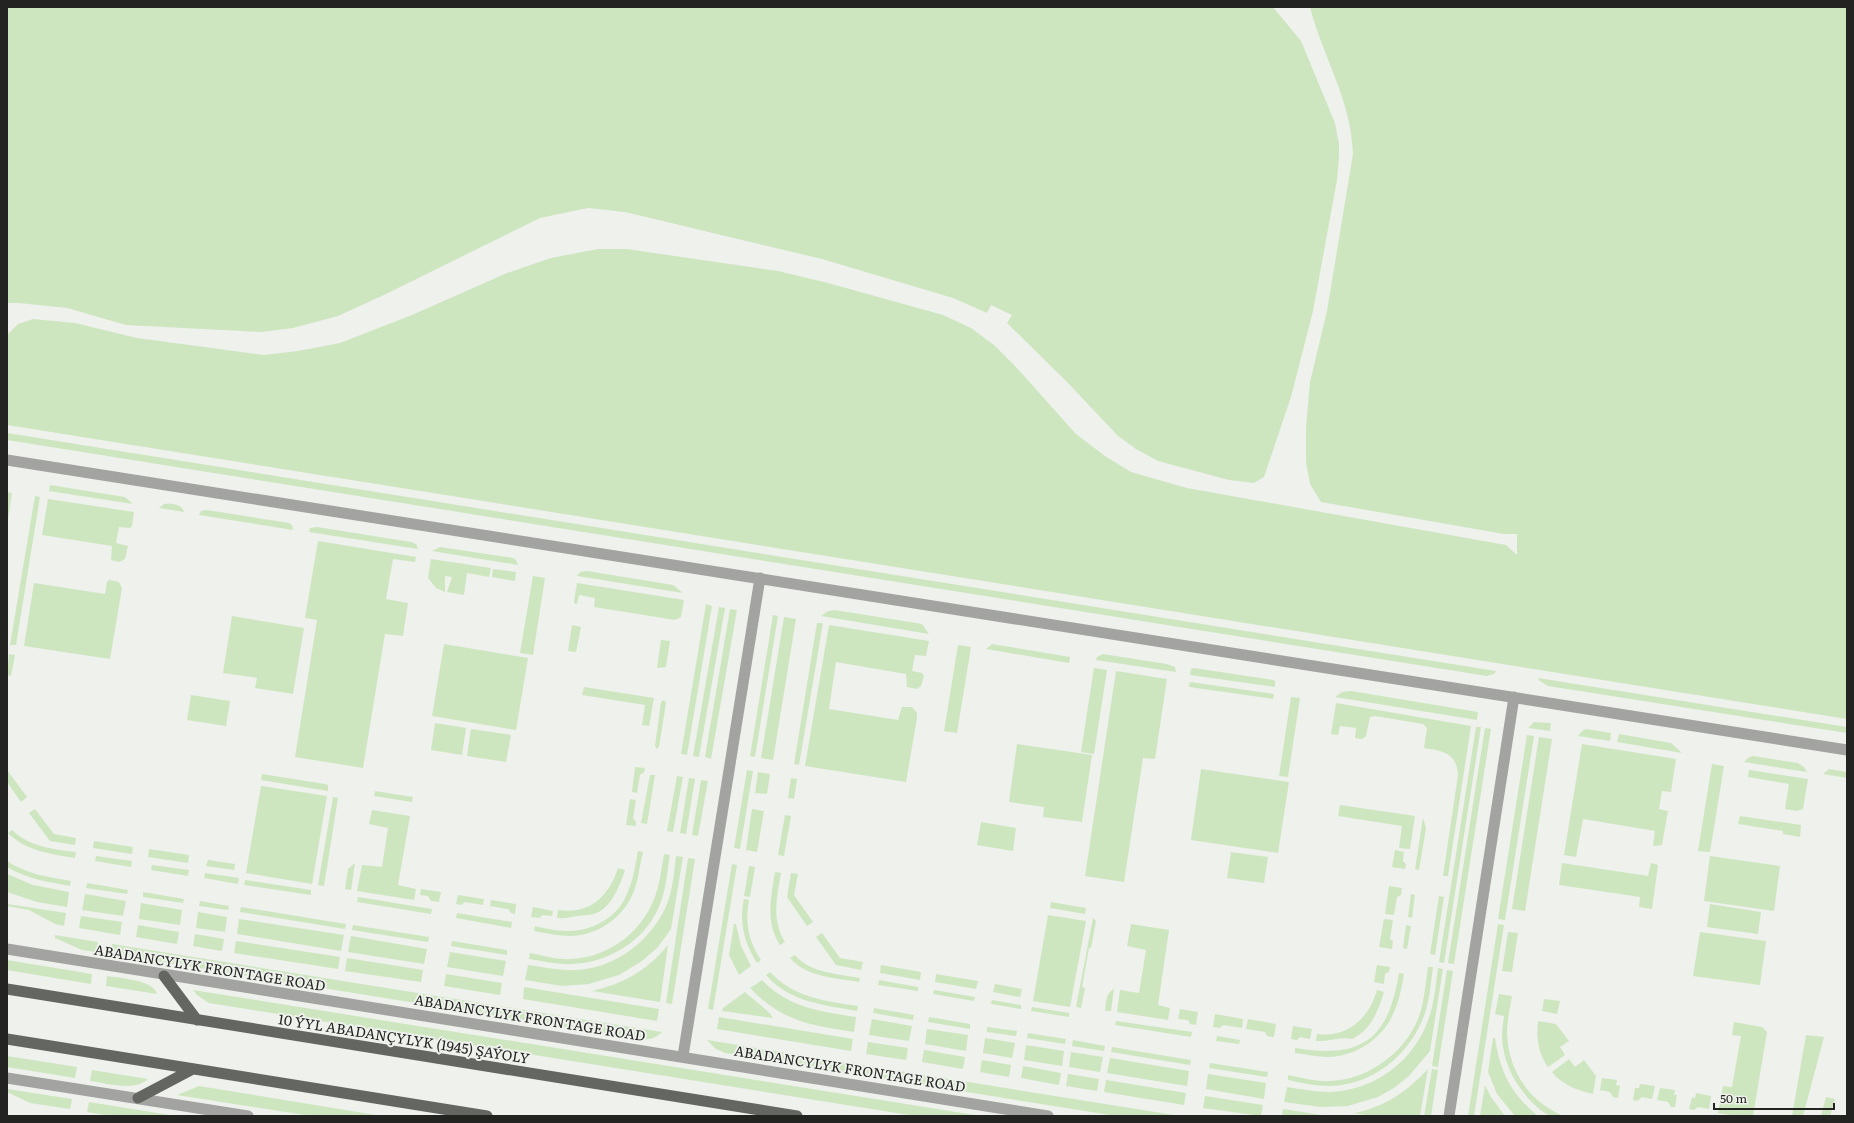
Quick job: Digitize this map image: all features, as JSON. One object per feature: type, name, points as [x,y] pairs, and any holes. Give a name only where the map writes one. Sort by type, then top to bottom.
[{"type":"main road","points":[[164,976],[197,1020]]},
{"type":"main road","name":"10 ÝYL ABADANÇYLYK (1945) ŞAÝOLY","points":[[7,989],[797,1116]]},
{"type":"main road","points":[[7,1039],[487,1116]]},
{"type":"main road","points":[[138,1098],[193,1069]]},
{"type":"street","points":[[7,460],[1847,750]]},
{"type":"street","points":[[683,1056],[760,578]]},
{"type":"street","points":[[1449,1116],[1514,697]]},
{"type":"street","name":"ABADANCYLYK FRONTAGE ROAD","points":[[7,949],[164,976],[683,1056],[1048,1116]]},
{"type":"street","points":[[7,1078],[248,1116]]},
{"type":"green space","points":[[7,7],[1273,7],[1301,41],[1335,123],[1339,144],[1339,157],[1337,180],[1313,311],[1291,397],[1264,477],[1254,483],[1229,480],[1158,461],[1136,449],[1118,436],[1068,383],[1007,323],[1012,315],[991,305],[987,313],[953,298],[822,259],[625,212],[588,208],[540,218],[338,316],[293,328],[262,332],[126,325],[67,308],[7,303]]},
{"type":"green space","points":[[1310,7],[1847,7],[1847,719],[7,425],[7,335],[18,324],[33,319],[75,323],[137,338],[264,355],[298,351],[340,343],[412,315],[507,273],[551,258],[598,249],[627,249],[778,271],[828,283],[943,315],[971,328],[994,345],[1015,366],[1076,434],[1105,456],[1131,472],[1187,488],[1506,545],[1517,555],[1517,534],[1504,534],[1321,502],[1310,484],[1306,462],[1306,428],[1310,382],[1327,311],[1353,154],[1351,134],[1342,97],[1315,26]]},
{"type":"green space","points":[[7,433],[1496,671],[1494,674],[1487,676],[7,440]]},
{"type":"green space","points":[[50,485],[125,497],[133,504],[49,491]]},
{"type":"green space","points":[[8,492],[12,493],[7,526],[7,497]]},
{"type":"green space","points":[[35,496],[40,497],[16,645],[10,645]]},
{"type":"green space","points":[[48,499],[134,512],[132,526],[130,528],[119,527],[116,543],[128,546],[125,559],[119,562],[111,560],[112,546],[42,535]]},
{"type":"green space","points":[[164,504],[179,506],[184,512],[159,508]]},
{"type":"green space","points":[[207,510],[289,523],[292,525],[293,530],[199,515],[201,511]]},
{"type":"green space","points":[[317,527],[411,542],[416,544],[418,549],[309,532],[310,528]]},
{"type":"green space","points":[[318,541],[416,557],[415,562],[393,559],[386,599],[408,603],[403,636],[385,634],[363,768],[295,757],[317,620],[305,618]]},
{"type":"green space","points":[[440,547],[513,558],[516,560],[518,565],[432,551]]},
{"type":"green space","points":[[431,559],[491,568],[489,577],[467,573],[464,595],[447,592],[452,577],[445,576],[445,592],[436,588],[428,578]]},
{"type":"green space","points":[[493,569],[516,572],[515,581],[492,577]]},
{"type":"green space","points":[[587,571],[673,585],[683,593],[577,576],[580,572]]},
{"type":"green space","points":[[533,576],[545,578],[533,655],[520,653]]},
{"type":"green space","points":[[109,580],[119,582],[122,588],[110,659],[24,646],[34,583],[105,594],[107,582]]},
{"type":"green space","points":[[577,583],[684,600],[681,617],[675,620],[594,607],[595,598],[579,595],[577,604],[575,604],[574,601]]},
{"type":"green space","points":[[706,604],[712,606],[687,755],[681,754]]},
{"type":"green space","points":[[719,607],[725,608],[699,757],[693,756]]},
{"type":"green space","points":[[730,609],[737,610],[711,759],[705,757]]},
{"type":"green space","points":[[835,610],[922,624],[929,634],[821,616],[828,611]]},
{"type":"green space","points":[[773,615],[778,616],[755,757],[750,756]]},
{"type":"green space","points":[[232,616],[304,628],[293,694],[255,688],[257,678],[223,673]]},
{"type":"green space","points":[[784,617],[796,619],[773,760],[761,758]]},
{"type":"green space","points":[[817,623],[823,623],[799,765],[794,764]]},
{"type":"green space","points":[[572,625],[581,627],[576,652],[568,651]]},
{"type":"green space","points":[[829,625],[929,641],[926,656],[915,655],[912,671],[922,673],[924,676],[921,686],[917,689],[907,687],[906,674],[836,662],[829,709],[898,720],[902,707],[912,707],[917,713],[906,782],[805,766]]},
{"type":"green space","points":[[661,640],[670,641],[666,667],[657,668]]},
{"type":"green space","points":[[444,644],[528,658],[516,730],[432,716]]},
{"type":"green space","points":[[992,644],[1070,657],[1069,663],[986,649]]},
{"type":"green space","points":[[958,645],[971,647],[957,733],[944,731]]},
{"type":"green space","points":[[9,654],[15,655],[11,676],[7,675]]},
{"type":"green space","points":[[1103,654],[1167,664],[1175,667],[1176,672],[1096,660],[1097,657]]},
{"type":"green space","points":[[1094,668],[1107,670],[1094,754],[1081,752]]},
{"type":"green space","points":[[1194,668],[1273,680],[1275,681],[1275,687],[1190,675],[1191,669]]},
{"type":"green space","points":[[1116,671],[1167,679],[1155,759],[1143,758],[1124,882],[1085,876]]},
{"type":"green space","points":[[1538,678],[1847,727],[1847,733],[1548,686]]},
{"type":"green space","points":[[1190,682],[1274,694],[1273,699],[1189,687]]},
{"type":"green space","points":[[584,687],[654,698],[649,726],[642,725],[645,705],[582,695]]},
{"type":"green space","points":[[1351,691],[1478,712],[1477,720],[1335,697],[1342,692]]},
{"type":"green space","points":[[191,695],[230,701],[226,726],[187,720]]},
{"type":"green space","points":[[1291,697],[1300,698],[1288,777],[1279,776]]},
{"type":"green space","points":[[664,700],[666,703],[659,747],[657,749],[655,746],[661,702]]},
{"type":"green space","points":[[1336,703],[1471,726],[1448,876],[1443,876],[1458,775],[1455,762],[1448,754],[1437,750],[1424,748],[1427,728],[1423,724],[1375,716],[1370,717],[1366,736],[1362,739],[1355,738],[1356,728],[1340,726],[1338,735],[1331,734]]},
{"type":"green space","points":[[1534,722],[1551,723],[1550,731],[1528,728]]},
{"type":"green space","points":[[435,723],[466,728],[462,755],[431,750]]},
{"type":"green space","points":[[1476,727],[1481,727],[1444,963],[1439,962]]},
{"type":"green space","points":[[1485,728],[1491,729],[1454,964],[1448,963]]},
{"type":"green space","points":[[471,729],[511,735],[506,762],[467,756]]},
{"type":"green space","points":[[1586,729],[1611,733],[1610,741],[1578,736]]},
{"type":"green space","points":[[1619,734],[1671,743],[1682,753],[1617,742]]},
{"type":"green space","points":[[1527,735],[1534,736],[1505,920],[1498,919]]},
{"type":"green space","points":[[1539,737],[1552,739],[1525,911],[1512,909]]},
{"type":"green space","points":[[1017,744],[1092,755],[1082,822],[1043,817],[1044,807],[1009,802]]},
{"type":"green space","points":[[1582,744],[1676,759],[1671,792],[1662,791],[1659,809],[1668,811],[1662,845],[1653,846],[1655,831],[1583,819],[1576,857],[1564,855]]},
{"type":"green space","points":[[1753,756],[1798,763],[1804,767],[1807,772],[1744,762]]},
{"type":"green space","points":[[1712,764],[1724,766],[1710,852],[1698,851]]},
{"type":"green space","points":[[635,767],[645,768],[644,772],[640,775],[637,793],[632,792]]},
{"type":"green space","points":[[1201,769],[1289,782],[1278,853],[1191,840]]},
{"type":"green space","points":[[1829,769],[1847,772],[1847,778],[1823,774]]},
{"type":"green space","points":[[7,770],[27,797],[21,802],[7,782]]},
{"type":"green space","points":[[747,770],[753,771],[740,849],[734,848]]},
{"type":"green space","points":[[1749,770],[1808,779],[1803,809],[1797,811],[1785,809],[1789,784],[1748,777]]},
{"type":"green space","points":[[758,772],[770,774],[767,794],[755,793]]},
{"type":"green space","points":[[262,774],[325,784],[328,785],[328,791],[261,780]]},
{"type":"green space","points":[[650,775],[655,775],[647,824],[641,823]]},
{"type":"green space","points":[[677,776],[683,777],[673,832],[667,831]]},
{"type":"green space","points":[[689,778],[695,779],[686,834],[680,833]]},
{"type":"green space","points":[[791,778],[797,779],[794,799],[788,798]]},
{"type":"green space","points":[[701,780],[708,781],[698,836],[692,835]]},
{"type":"green space","points":[[261,786],[327,796],[312,884],[246,873]]},
{"type":"green space","points":[[375,791],[413,797],[412,802],[374,796]]},
{"type":"green space","points":[[333,797],[338,798],[324,886],[318,885]]},
{"type":"green space","points":[[630,799],[636,800],[633,818],[636,822],[636,826],[626,825]]},
{"type":"green space","points":[[1340,805],[1415,816],[1410,849],[1399,848],[1402,826],[1338,816]]},
{"type":"green space","points":[[35,809],[54,834],[76,838],[75,845],[50,841],[29,813]]},
{"type":"green space","points":[[752,809],[764,811],[757,852],[746,850]]},
{"type":"green space","points":[[372,810],[410,816],[398,885],[416,889],[414,900],[357,891],[362,865],[382,867],[388,828],[369,824]]},
{"type":"green space","points":[[785,815],[791,816],[784,856],[778,855]]},
{"type":"green space","points":[[1740,816],[1801,825],[1800,837],[1783,834],[1783,831],[1738,824]]},
{"type":"green space","points":[[1423,818],[1426,828],[1419,870],[1415,869]]},
{"type":"green space","points":[[981,822],[1016,828],[1013,851],[977,845]]},
{"type":"green space","points":[[12,830],[19,836],[34,844],[76,852],[75,858],[31,848],[15,839],[8,833]]},
{"type":"green space","points":[[94,841],[133,847],[132,854],[93,848]]},
{"type":"green space","points":[[149,849],[189,855],[188,863],[148,857]]},
{"type":"green space","points":[[1395,850],[1404,852],[1403,861],[1406,864],[1405,869],[1392,867]]},
{"type":"green space","points":[[638,851],[643,852],[637,881],[632,896],[620,914],[602,928],[581,935],[570,936],[561,936],[534,931],[535,926],[561,931],[574,931],[593,926],[609,917],[622,904],[628,891],[634,874]]},
{"type":"green space","points":[[1231,852],[1268,857],[1264,883],[1227,878]]},
{"type":"green space","points":[[664,854],[670,855],[661,903],[651,921],[633,941],[611,955],[585,963],[561,964],[529,959],[530,953],[562,959],[585,957],[598,954],[622,941],[641,922],[654,899],[658,888]]},
{"type":"green space","points":[[96,856],[132,861],[131,867],[95,861]]},
{"type":"green space","points":[[676,856],[683,857],[671,929],[658,947],[642,961],[619,975],[589,984],[562,986],[525,980],[528,965],[564,970],[591,968],[619,958],[631,950],[652,929],[667,904],[672,886]]},
{"type":"green space","points":[[1710,856],[1780,866],[1774,911],[1704,901]]},
{"type":"green space","points":[[688,858],[695,859],[672,1004],[666,1003]]},
{"type":"green space","points":[[208,860],[235,864],[234,870],[206,866]]},
{"type":"green space","points":[[7,861],[30,872],[71,881],[70,886],[38,880],[22,874],[7,867]]},
{"type":"green space","points":[[355,863],[351,890],[345,889],[348,869]]},
{"type":"green space","points":[[1562,863],[1648,876],[1651,863],[1658,865],[1652,909],[1639,907],[1640,897],[1559,885]]},
{"type":"green space","points":[[732,864],[737,865],[713,1010],[708,1009]]},
{"type":"green space","points":[[152,865],[189,870],[188,876],[151,870]]},
{"type":"green space","points":[[749,866],[755,867],[750,897],[744,896]]},
{"type":"green space","points":[[618,868],[625,870],[623,877],[612,899],[602,910],[595,914],[557,918],[558,910],[569,911],[580,909],[597,901],[609,887]]},
{"type":"green space","points":[[775,872],[781,873],[776,908],[778,925],[785,942],[780,945],[772,927],[770,909]]},
{"type":"green space","points":[[205,873],[239,878],[238,884],[204,878]]},
{"type":"green space","points":[[791,873],[798,874],[794,895],[813,922],[807,926],[787,897]]},
{"type":"green space","points":[[7,874],[33,885],[69,892],[67,907],[37,902],[7,892]]},
{"type":"green space","points":[[245,880],[311,890],[311,895],[244,885]]},
{"type":"green space","points":[[87,883],[128,890],[127,894],[86,888]]},
{"type":"green space","points":[[1389,886],[1402,888],[1401,895],[1397,897],[1394,915],[1385,914]]},
{"type":"green space","points":[[421,889],[441,892],[439,902],[431,901],[428,896],[420,895]]},
{"type":"green space","points":[[143,892],[184,899],[183,903],[143,897]]},
{"type":"green space","points":[[85,894],[126,901],[123,916],[82,910]]},
{"type":"green space","points":[[1411,894],[1415,895],[1412,918],[1408,917]]},
{"type":"green space","points":[[458,895],[484,899],[483,905],[465,902],[461,905],[456,904]]},
{"type":"green space","points":[[1439,896],[1444,897],[1435,955],[1430,954]]},
{"type":"green space","points":[[358,897],[432,909],[431,914],[357,902]]},
{"type":"green space","points":[[744,899],[749,900],[747,916],[750,938],[761,960],[757,963],[749,948],[742,924]]},
{"type":"green space","points":[[491,900],[516,904],[515,914],[511,913],[508,909],[490,906]]},
{"type":"green space","points":[[200,901],[229,906],[228,910],[199,906]]},
{"type":"green space","points":[[1051,902],[1086,908],[1085,914],[1050,908]]},
{"type":"green space","points":[[141,903],[182,910],[180,925],[139,919]]},
{"type":"green space","points":[[7,904],[66,913],[64,926],[55,924],[29,910],[7,906]]},
{"type":"green space","points":[[1710,904],[1761,912],[1758,934],[1707,927]]},
{"type":"green space","points":[[241,907],[346,924],[345,929],[240,912]]},
{"type":"green space","points":[[533,907],[553,911],[552,916],[543,915],[539,918],[531,917]]},
{"type":"green space","points":[[198,912],[227,917],[225,932],[196,928]]},
{"type":"green space","points":[[457,913],[512,922],[511,928],[456,918]]},
{"type":"green space","points":[[1048,915],[1086,921],[1070,1007],[1033,1001]]},
{"type":"green space","points":[[81,916],[122,922],[120,935],[79,928]]},
{"type":"green space","points":[[1093,918],[1096,921],[1091,948],[1089,948],[1082,987],[1085,988],[1081,1008],[1076,1007]]},
{"type":"green space","points":[[239,919],[344,935],[341,951],[237,934]]},
{"type":"green space","points":[[1384,919],[1393,920],[1390,939],[1393,941],[1392,949],[1379,947]]},
{"type":"green space","points":[[734,924],[736,924],[741,946],[751,966],[739,975],[729,955]]},
{"type":"green space","points":[[1131,924],[1169,930],[1158,1005],[1170,1008],[1168,1020],[1117,1012],[1120,990],[1139,993],[1146,950],[1127,946]]},
{"type":"green space","points":[[1498,924],[1504,925],[1474,1116],[1468,1116]]},
{"type":"green space","points":[[138,925],[179,932],[177,944],[136,937]]},
{"type":"green space","points":[[353,925],[429,937],[428,942],[352,930]]},
{"type":"green space","points":[[1406,925],[1411,926],[1407,949],[1403,948]]},
{"type":"green space","points":[[1508,932],[1518,933],[1512,972],[1502,971]]},
{"type":"green space","points":[[1700,932],[1766,941],[1760,985],[1693,976]]},
{"type":"green space","points":[[822,933],[840,958],[863,962],[861,970],[836,965],[816,937]]},
{"type":"green space","points":[[195,934],[224,939],[222,951],[193,946]]},
{"type":"green space","points":[[55,935],[98,942],[96,952],[82,950],[55,938]]},
{"type":"green space","points":[[351,936],[427,949],[424,964],[348,952]]},
{"type":"green space","points":[[236,941],[340,957],[338,969],[234,953]]},
{"type":"green space","points":[[452,941],[507,950],[507,955],[451,946]]},
{"type":"green space","points":[[112,944],[662,1032],[651,1038],[640,1039],[111,954]]},
{"type":"green space","points":[[668,945],[660,1002],[592,991],[614,984],[634,975],[652,962]]},
{"type":"green space","points":[[450,952],[506,961],[503,976],[447,967]]},
{"type":"green space","points":[[795,955],[808,966],[825,972],[860,978],[859,982],[831,978],[813,973],[804,969],[790,958]]},
{"type":"green space","points":[[347,958],[423,970],[421,982],[345,971]]},
{"type":"green space","points":[[7,960],[92,974],[91,984],[7,970]]},
{"type":"green space","points":[[881,965],[921,972],[920,980],[880,973]]},
{"type":"green space","points":[[1377,965],[1390,967],[1389,972],[1385,974],[1384,984],[1374,982]]},
{"type":"green space","points":[[1428,967],[1433,967],[1426,1010],[1412,1039],[1402,1052],[1390,1063],[1377,1073],[1362,1080],[1347,1084],[1330,1086],[1288,1080],[1288,1075],[1320,1081],[1346,1079],[1375,1067],[1388,1058],[1410,1035],[1417,1021],[1422,1006]]},
{"type":"green space","points":[[1438,968],[1443,969],[1430,1051],[1409,1076],[1394,1088],[1378,1097],[1348,1106],[1321,1107],[1284,1102],[1287,1087],[1324,1092],[1347,1090],[1364,1085],[1379,1078],[1394,1068],[1406,1057],[1417,1043],[1425,1028],[1431,1011]]},
{"type":"green space","points":[[1447,970],[1453,971],[1438,1067],[1432,1066]]},
{"type":"green space","points":[[770,972],[789,988],[800,993],[822,1000],[858,1006],[857,1011],[820,1004],[796,997],[775,984],[766,975]]},
{"type":"green space","points":[[1399,973],[1404,974],[1396,1007],[1386,1027],[1370,1042],[1350,1053],[1339,1056],[1324,1057],[1295,1053],[1295,1048],[1318,1051],[1338,1050],[1354,1047],[1368,1040],[1379,1029],[1388,1015]]},
{"type":"green space","points":[[446,974],[502,983],[500,995],[444,986]]},
{"type":"green space","points":[[936,974],[978,981],[976,989],[935,982]]},
{"type":"green space","points":[[107,976],[136,980],[155,989],[157,994],[106,986]]},
{"type":"green space","points":[[762,980],[783,997],[805,1007],[856,1017],[854,1032],[810,1024],[786,1015],[762,999],[750,988]]},
{"type":"green space","points":[[879,980],[918,987],[918,991],[878,985]]},
{"type":"green space","points":[[995,984],[1022,989],[1020,997],[993,992]]},
{"type":"green space","points":[[524,987],[659,1009],[657,1021],[523,999]]},
{"type":"green space","points":[[1114,989],[1111,1011],[1105,1011],[1108,995]]},
{"type":"green space","points":[[193,990],[981,1116],[915,1116],[209,1003],[197,995]]},
{"type":"green space","points":[[934,990],[975,997],[974,1001],[933,994]]},
{"type":"green space","points":[[1377,990],[1384,992],[1373,1019],[1364,1031],[1352,1039],[1344,1038],[1316,1041],[1317,1034],[1338,1033],[1356,1024],[1369,1009]]},
{"type":"green space","points":[[745,992],[773,1018],[722,1011],[723,1008]]},
{"type":"green space","points":[[1499,994],[1512,996],[1507,1033],[1511,1060],[1516,1072],[1531,1093],[1540,1102],[1564,1116],[1551,1116],[1538,1108],[1524,1093],[1513,1076],[1505,1057],[1503,1047],[1502,1034],[1504,1016],[1495,1014]]},
{"type":"green space","points":[[1544,999],[1560,1001],[1557,1014],[1542,1011]]},
{"type":"green space","points":[[992,1000],[1021,1005],[1021,1009],[991,1004]]},
{"type":"green space","points":[[1032,1007],[1069,1013],[1069,1017],[1031,1011]]},
{"type":"green space","points":[[874,1008],[914,1015],[913,1020],[873,1013]]},
{"type":"green space","points":[[1180,1009],[1198,1012],[1196,1025],[1190,1024],[1188,1020],[1178,1019]]},
{"type":"green space","points":[[1215,1014],[1243,1019],[1242,1028],[1223,1025],[1220,1028],[1213,1027]]},
{"type":"green space","points":[[719,1017],[853,1039],[851,1051],[717,1029]]},
{"type":"green space","points":[[929,1017],[970,1024],[970,1029],[928,1022]]},
{"type":"green space","points":[[872,1019],[912,1026],[909,1041],[869,1035]]},
{"type":"green space","points":[[1248,1019],[1276,1024],[1274,1037],[1267,1036],[1265,1032],[1246,1029]]},
{"type":"green space","points":[[1116,1021],[1192,1032],[1191,1037],[1115,1025]]},
{"type":"green space","points":[[1538,1021],[1556,1024],[1569,1041],[1560,1047],[1565,1055],[1548,1067],[1538,1045]]},
{"type":"green space","points":[[1734,1022],[1762,1027],[1767,1032],[1753,1116],[1736,1116],[1718,1113],[1723,1086],[1732,1087],[1741,1036],[1732,1035]]},
{"type":"green space","points":[[1293,1026],[1312,1029],[1310,1039],[1300,1037],[1297,1040],[1291,1039]]},
{"type":"green space","points":[[987,1027],[1017,1031],[1016,1036],[987,1032]]},
{"type":"green space","points":[[927,1029],[968,1035],[966,1051],[925,1044]]},
{"type":"green space","points":[[1028,1033],[1066,1039],[1065,1044],[1027,1038]]},
{"type":"green space","points":[[1806,1035],[1824,1037],[1803,1116],[1792,1116]]},
{"type":"green space","points":[[1217,1036],[1240,1040],[1239,1044],[1216,1041]]},
{"type":"green space","points":[[985,1038],[1015,1043],[1012,1058],[983,1053]]},
{"type":"green space","points":[[1493,1038],[1495,1038],[1500,1061],[1508,1082],[1521,1099],[1538,1116],[1515,1116],[1497,1094],[1488,1072]]},
{"type":"green space","points":[[707,1040],[1180,1116],[1116,1116],[725,1053],[716,1049]]},
{"type":"green space","points":[[1073,1040],[1105,1046],[1104,1051],[1072,1046]]},
{"type":"green space","points":[[868,1042],[908,1048],[906,1060],[866,1054]]},
{"type":"green space","points":[[1026,1045],[1064,1051],[1062,1066],[1024,1060]]},
{"type":"green space","points":[[1112,1047],[1191,1060],[1190,1065],[1111,1052]]},
{"type":"green space","points":[[924,1050],[965,1057],[963,1069],[922,1062]]},
{"type":"green space","points":[[1071,1052],[1103,1057],[1100,1072],[1069,1067]]},
{"type":"green space","points":[[7,1056],[77,1067],[75,1078],[7,1067]]},
{"type":"green space","points":[[1110,1058],[1189,1071],[1187,1086],[1107,1073]]},
{"type":"green space","points":[[1569,1059],[1575,1067],[1584,1060],[1596,1076],[1593,1094],[1581,1091],[1565,1084],[1552,1072]]},
{"type":"green space","points":[[982,1060],[1011,1065],[1009,1077],[980,1072]]},
{"type":"green space","points":[[1210,1063],[1268,1072],[1267,1077],[1209,1068]]},
{"type":"green space","points":[[1023,1066],[1061,1073],[1059,1085],[1021,1078]]},
{"type":"green space","points":[[1428,1069],[1420,1116],[1370,1116],[1354,1113],[1365,1111],[1385,1103],[1412,1084]]},
{"type":"green space","points":[[1432,1069],[1438,1070],[1431,1116],[1424,1116]]},
{"type":"green space","points":[[92,1070],[148,1079],[135,1085],[112,1085],[90,1081]]},
{"type":"green space","points":[[1068,1074],[1099,1079],[1097,1091],[1066,1086]]},
{"type":"green space","points":[[1208,1074],[1266,1083],[1264,1099],[1206,1089]]},
{"type":"green space","points":[[1602,1078],[1617,1080],[1616,1085],[1620,1086],[1618,1098],[1613,1097],[1610,1092],[1600,1090]]},
{"type":"green space","points":[[1106,1080],[1186,1093],[1184,1105],[1104,1092]]},
{"type":"green space","points":[[1640,1084],[1655,1086],[1652,1099],[1642,1097],[1637,1101],[1633,1100],[1635,1088],[1639,1088]]},
{"type":"green space","points":[[1485,1085],[1491,1097],[1505,1116],[1480,1116]]},
{"type":"green space","points":[[199,1086],[382,1116],[311,1116],[177,1095]]},
{"type":"green space","points":[[1660,1088],[1675,1090],[1674,1095],[1677,1095],[1675,1107],[1671,1107],[1668,1102],[1657,1100]]},
{"type":"green space","points":[[7,1089],[72,1099],[70,1109],[30,1103],[7,1092]]},
{"type":"green space","points":[[1696,1093],[1711,1096],[1709,1109],[1698,1107],[1694,1110],[1689,1109],[1692,1097],[1695,1098]]},
{"type":"green space","points":[[1205,1096],[1263,1105],[1261,1116],[1203,1108]]},
{"type":"green space","points":[[1826,1097],[1835,1099],[1830,1116],[1821,1116]]},
{"type":"green space","points":[[89,1102],[176,1116],[111,1116],[87,1112]]},
{"type":"green space","points":[[1283,1109],[1328,1116],[1282,1116]]}]
